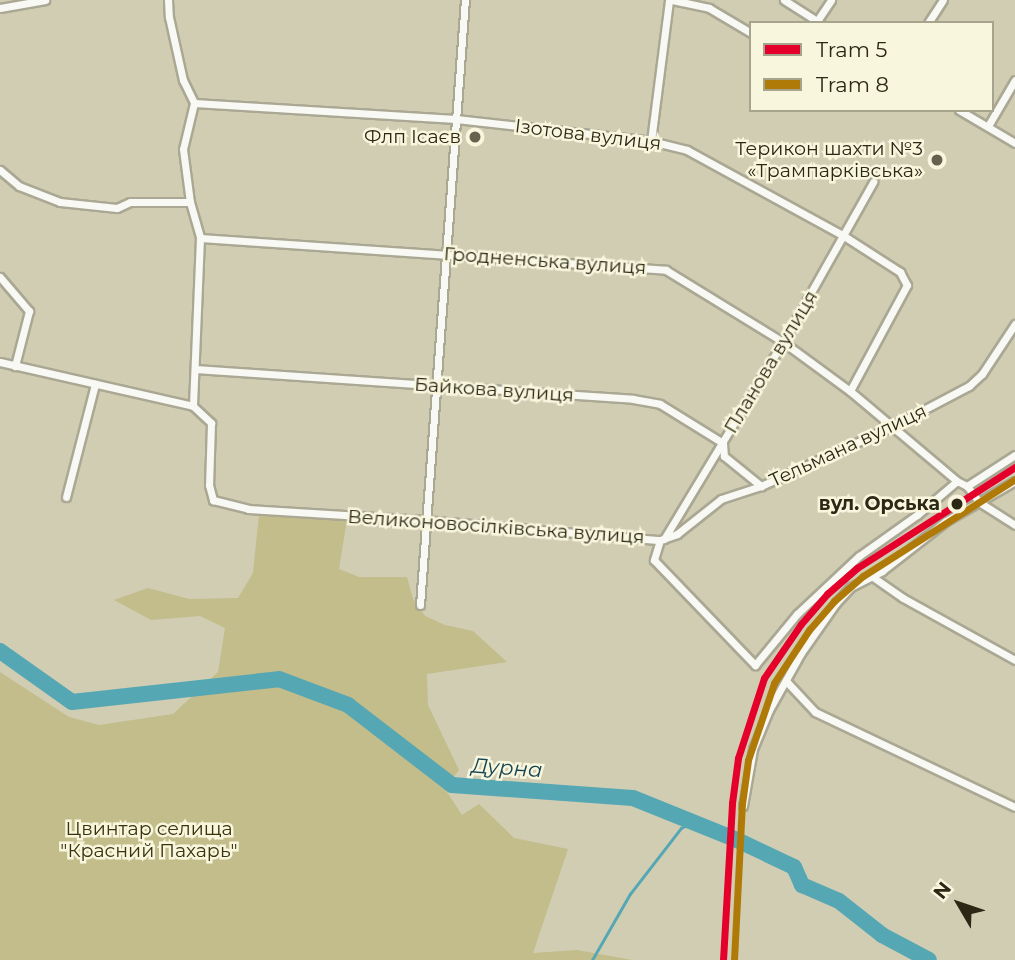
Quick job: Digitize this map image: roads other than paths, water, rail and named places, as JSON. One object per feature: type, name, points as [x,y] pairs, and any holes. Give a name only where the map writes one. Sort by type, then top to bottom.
[{"type":"street","points":[[0,8],[45,0]]},
{"type":"street","points":[[0,362],[193,406],[200,238],[190,202],[183,149],[194,103],[183,80],[169,17],[168,0]]},
{"type":"street","points":[[420,605],[465,0]]},
{"type":"street","points":[[651,141],[671,0],[709,8],[749,32]]},
{"type":"street","points":[[709,8],[715,0]]},
{"type":"street","points":[[784,0],[817,21]]},
{"type":"street","points":[[820,21],[831,0]]},
{"type":"street","points":[[929,21],[943,0]]},
{"type":"street","points":[[988,126],[1015,80]]},
{"type":"street","name":"Ізотова вулиця","points":[[194,103],[456,119],[651,141],[687,150],[844,236],[900,272],[906,285],[850,391]]},
{"type":"street","points":[[964,112],[1015,143]]},
{"type":"street","points":[[0,170],[19,186],[60,202],[117,208],[131,202],[190,202]]},
{"type":"street","name":"Планова вулиця","points":[[662,540],[783,342],[873,182]]},
{"type":"street","name":"Гродненська вулиця","points":[[200,238],[666,270],[783,342],[850,391],[957,481],[967,486],[979,502]]},
{"type":"street","points":[[0,277],[29,311],[15,366]]},
{"type":"street","name":"Тельмана вулиця","points":[[662,540],[677,534],[721,499],[761,486],[893,426],[969,386],[982,374],[1015,324]]},
{"type":"street","name":"Байкова вулиця","points":[[195,369],[633,399],[660,404],[723,443],[724,456],[761,486]]},
{"type":"street","points":[[66,497],[95,384]]},
{"type":"street","name":"Великоновосілківська вулиця","points":[[193,406],[211,423],[209,485],[214,500],[248,509],[425,520],[662,540],[654,560],[755,665],[797,614],[859,556],[917,515],[957,481]]},
{"type":"street","points":[[967,486],[1015,455]]},
{"type":"street","points":[[743,806],[753,749],[769,710],[801,653],[836,603],[851,587],[882,570],[946,521],[1015,481]]},
{"type":"street","points":[[979,502],[1015,525]]},
{"type":"street","points":[[870,575],[904,598],[1015,660]]},
{"type":"street","points":[[787,682],[815,712],[1015,807]]},
{"type":"waterway","name":"Дурна","points":[[0,651],[72,702],[279,679],[348,705],[452,785],[633,798],[737,840],[794,867],[802,885],[839,901],[882,935],[929,960]]},
{"type":"waterway","points":[[592,960],[630,894],[681,828],[693,822]]},
{"type":"tram line","name":"5","points":[[723,960],[732,803],[738,758],[764,678],[801,624],[827,594],[857,568],[1015,467]]},
{"type":"tram line","name":"8","points":[[734,960],[742,804],[748,760],[774,683],[809,630],[834,601],[863,576],[1015,479]]},
{"type":"place","name":"Флп Ісаєв","points":[[475,137]]},
{"type":"place","name":"Терикон шахти №3 «Трампарківська»","points":[[937,160]]},
{"type":"place","name":"вул. Орська","points":[[957,504]]},
{"type":"park label","name":"Цвинтар селища \"Красний Пахарь\"","points":[[149,840]]}]
